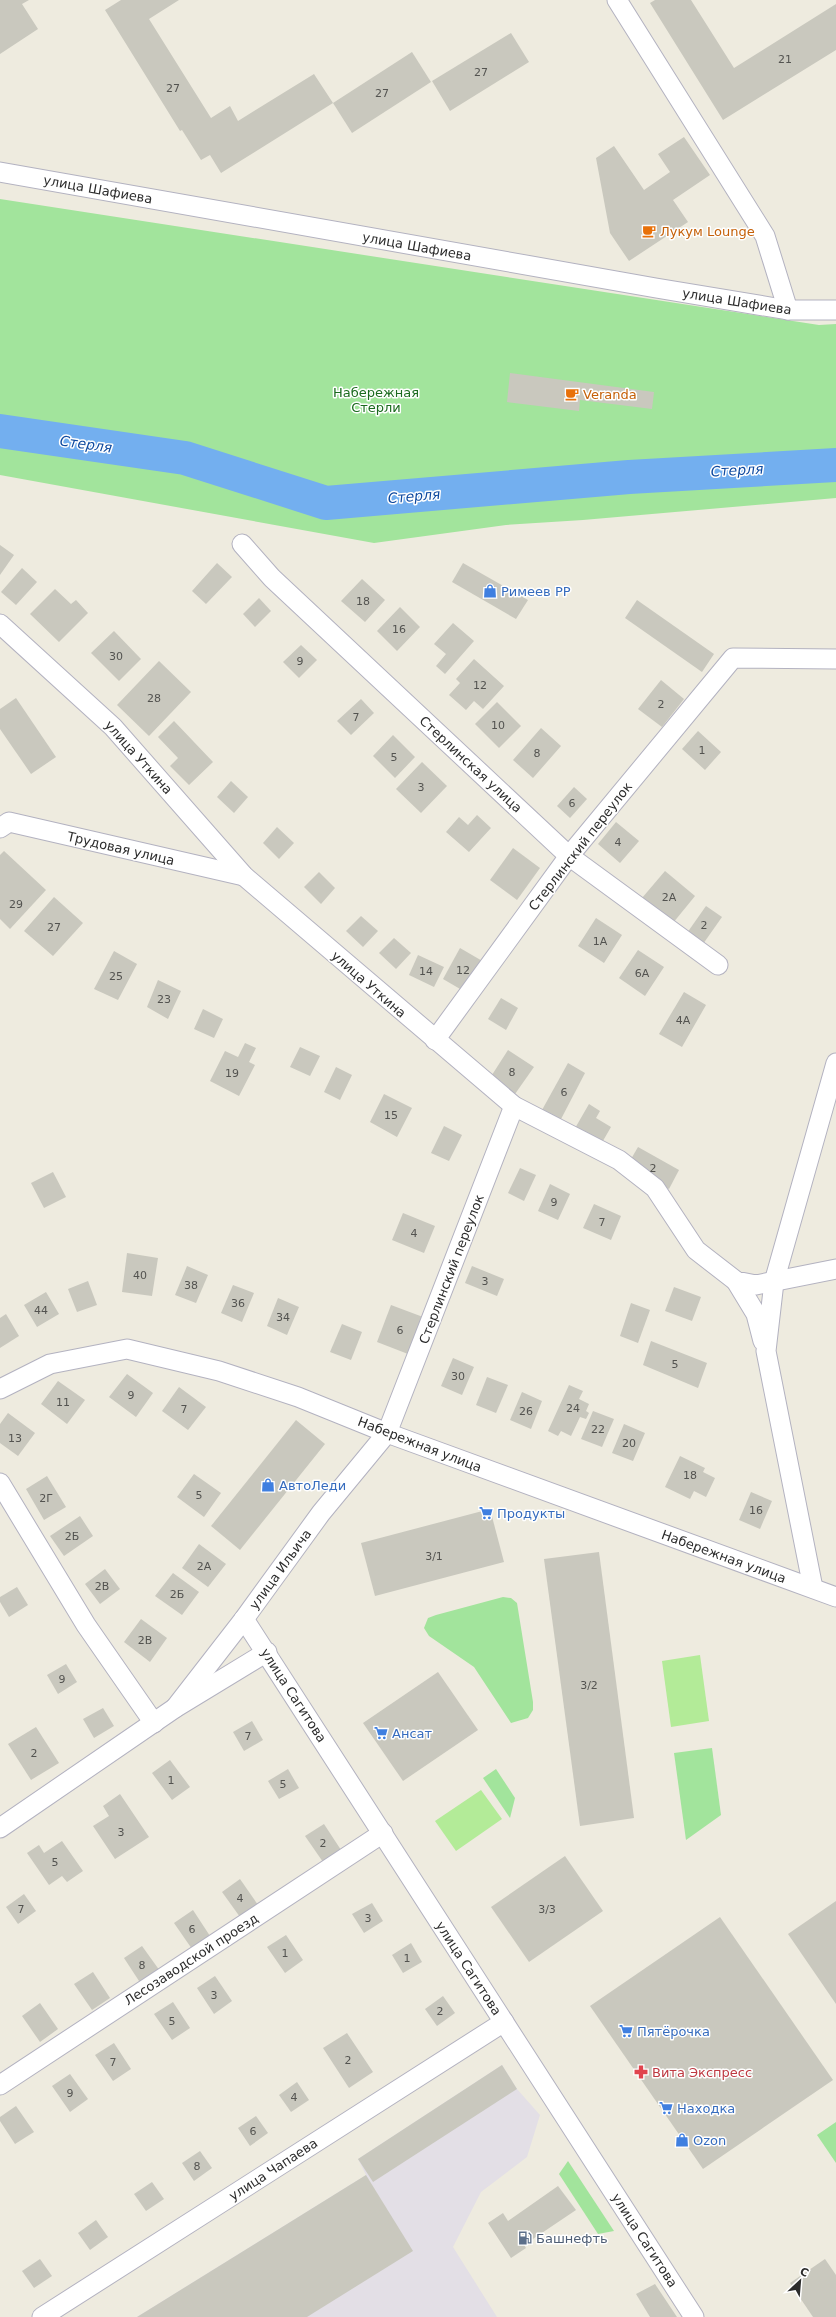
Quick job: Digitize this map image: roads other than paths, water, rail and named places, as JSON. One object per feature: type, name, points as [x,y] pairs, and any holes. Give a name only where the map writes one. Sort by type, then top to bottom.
[{"type":"street","points":[[617,0],[765,236],[788,310]]},
{"type":"street","name":"улица Шафиева","points":[[0,172],[788,310],[836,310]]},
{"type":"street","name":"Стерлинская улица","points":[[242,544],[272,578],[569,856],[718,965]]},
{"type":"street","name":"улица Уткина","points":[[0,624],[113,727],[244,876],[514,1106],[619,1160],[655,1188],[696,1250],[736,1281],[756,1285],[836,1269]]},
{"type":"street","name":"Стерлинский переулок","points":[[435,1040],[569,856],[733,658],[836,658]]},
{"type":"street","name":"Трудовая улица","points":[[0,828],[9,822],[244,876]]},
{"type":"street","points":[[766,1351],[774,1282],[836,1062]]},
{"type":"street","name":"Стерлинский переулок","points":[[387,1433],[514,1106]]},
{"type":"street","points":[[736,1281],[756,1314],[766,1351],[814,1588]]},
{"type":"street","name":"Набережная улица","points":[[0,1389],[50,1364],[127,1349],[219,1371],[298,1397],[387,1433],[836,1597]]},
{"type":"street","name":"улица Ильича","points":[[174,1708],[244,1618],[321,1513],[387,1433]]},
{"type":"street","points":[[0,1483],[86,1624],[154,1723]]},
{"type":"street","name":"улица Сагитова","points":[[244,1618],[694,2317]]},
{"type":"street","name":"улица Ильича","points":[[0,1828],[174,1708],[267,1652]]},
{"type":"street","name":"Лесозаводской проезд","points":[[0,2085],[383,1833]]},
{"type":"street","name":"улица Чапаева","points":[[42,2317],[504,2022]]},
{"type":"waterway","name":"Стерля","points":[[0,431],[185,458],[326,503],[629,477],[836,465]]},
{"type":"place","name":"Лукум Lounge","points":[[649,231]]},
{"type":"place","name":"Veranda","points":[[572,394]]},
{"type":"place","name":"Римеев РР","points":[[490,591]]},
{"type":"place","name":"АвтоЛеди","points":[[268,1485]]},
{"type":"place","name":"Продукты","points":[[486,1513]]},
{"type":"place","name":"Ансат","points":[[381,1733]]},
{"type":"place","name":"Пятёрочка","points":[[626,2031]]},
{"type":"place","name":"Вита Экспресс","points":[[641,2072]]},
{"type":"place","name":"Находка","points":[[666,2108]]},
{"type":"place","name":"Ozon","points":[[682,2140]]},
{"type":"place","name":"Башнефть","points":[[525,2238]]},
{"type":"park label","name":"Набережная Стерли","points":[[376,400]]}]
